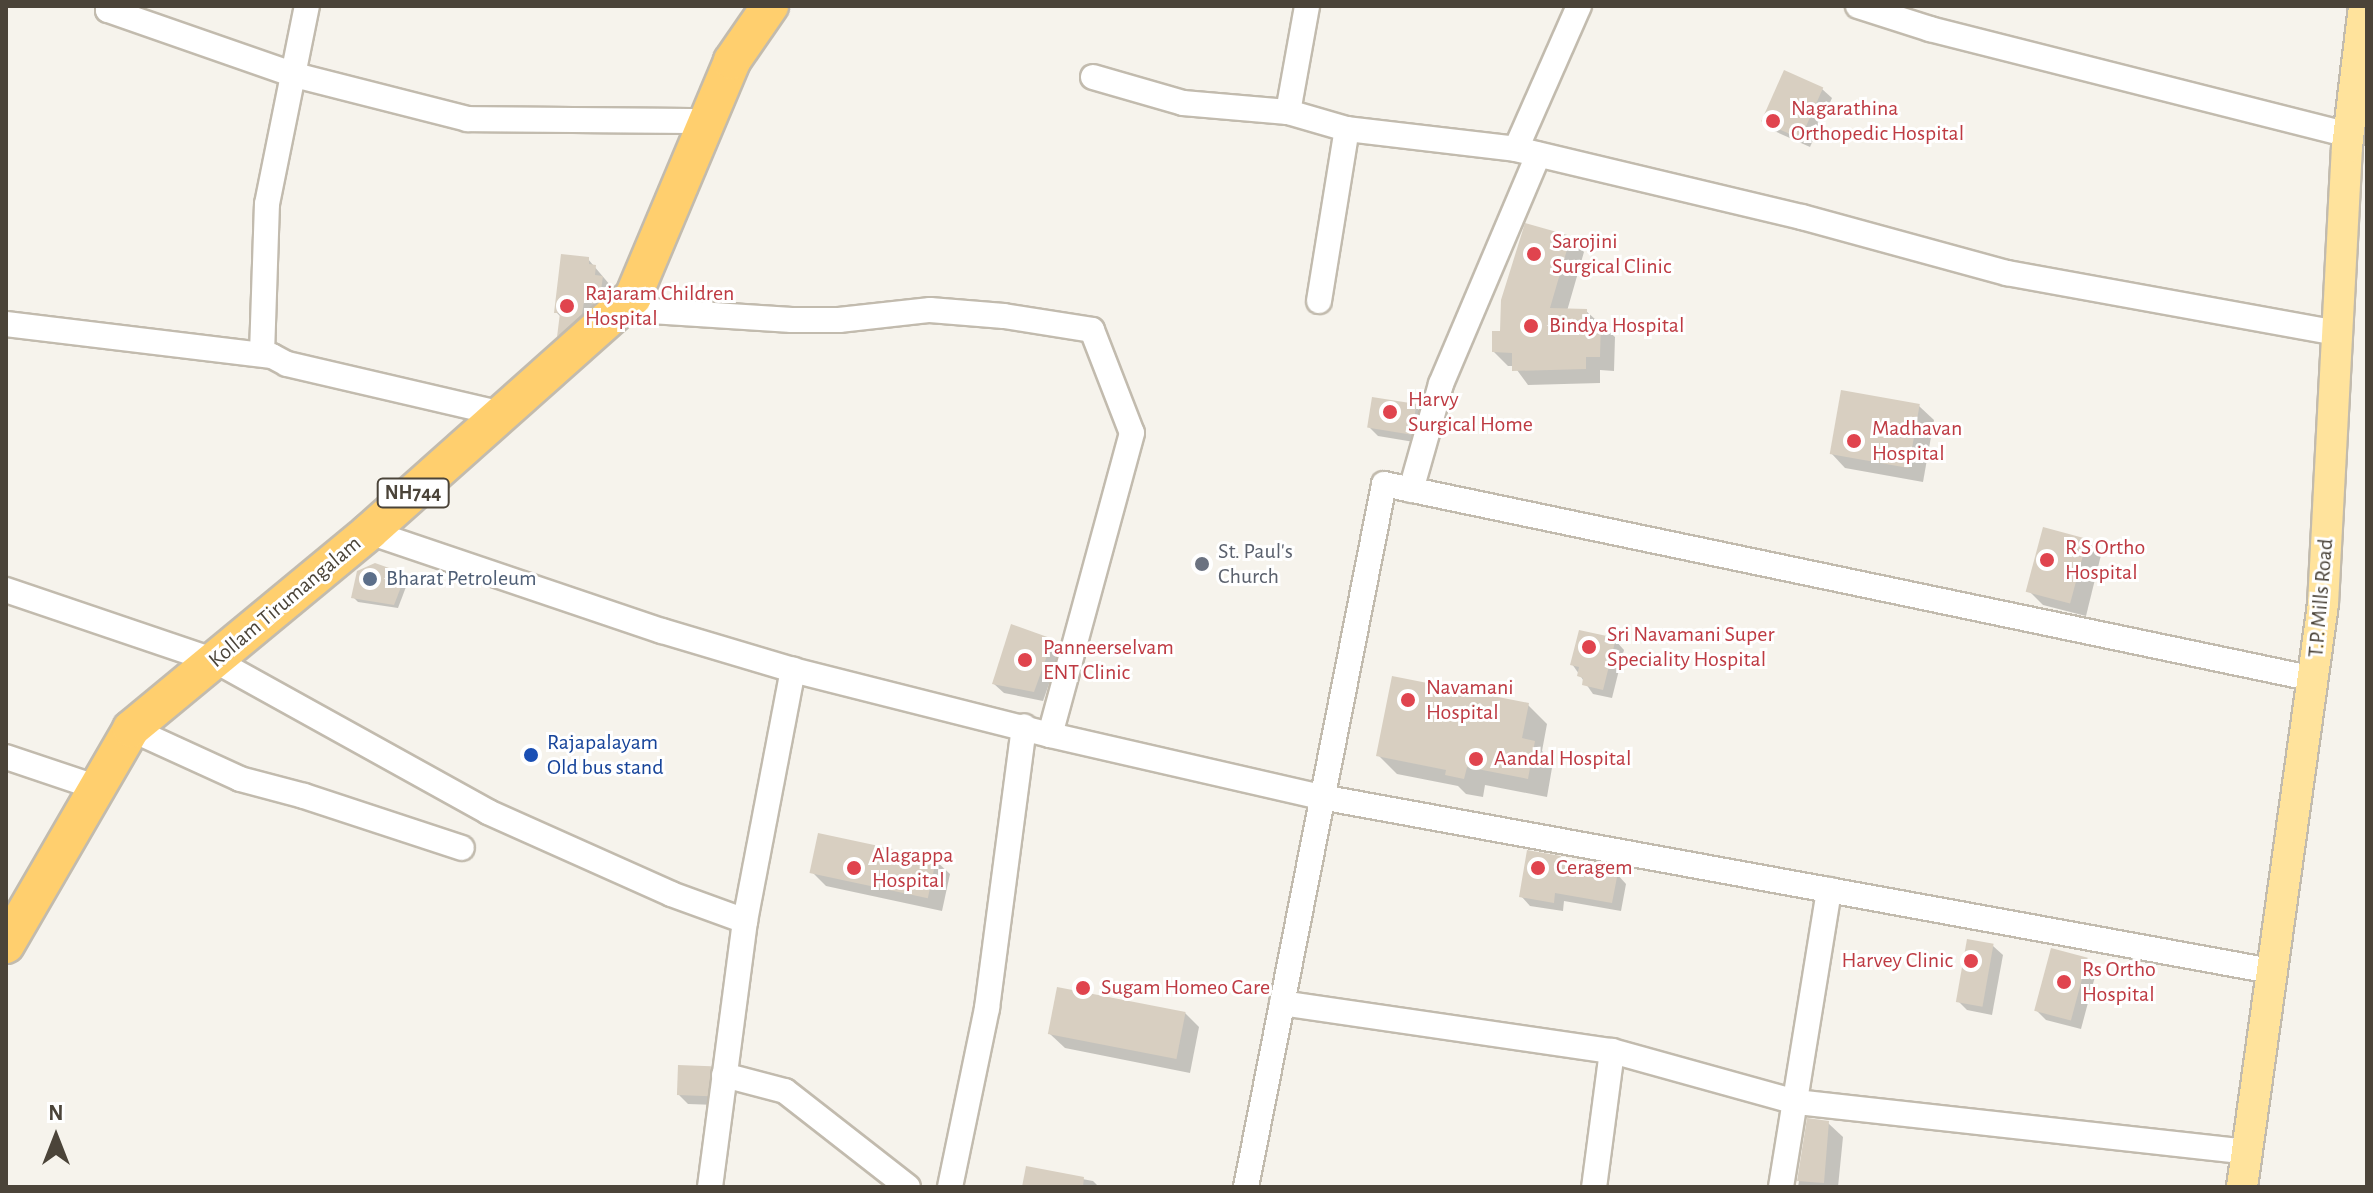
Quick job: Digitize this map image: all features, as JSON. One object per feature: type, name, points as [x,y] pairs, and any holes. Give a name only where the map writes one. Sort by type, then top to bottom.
[{"type":"highway","name":"Kollam Tirumangalam","points":[[6,945],[131,729],[369,532],[633,297],[732,61],[770,6]]},
{"type":"main road","name":"T.P. Mills Road","points":[[2242,1187],[2323,604],[2349,135],[2364,6]]},
{"type":"street","points":[[108,6],[108,10],[295,75],[467,119],[708,121]]},
{"type":"street","points":[[262,354],[267,204],[307,6]]},
{"type":"street","points":[[1288,112],[1307,6]]},
{"type":"street","points":[[1411,490],[1441,384],[1579,6]]},
{"type":"street","points":[[1858,6],[1930,29],[2349,135]]},
{"type":"street","points":[[1093,77],[1183,103],[1288,112],[1347,129],[1527,152],[1802,217],[2007,273],[2336,333]]},
{"type":"street","points":[[1319,301],[1347,129]]},
{"type":"street","points":[[620,309],[792,320],[839,320],[930,310],[1004,316],[1092,330],[1132,433],[1050,735]]},
{"type":"street","points":[[6,324],[262,354],[287,364],[502,414]]},
{"type":"street","points":[[1246,1187],[1384,484],[2314,679]]},
{"type":"street","points":[[369,532],[662,631],[793,670],[1050,735],[1321,797],[2271,971]]},
{"type":"street","points":[[6,590],[216,661],[488,812],[671,894],[745,921]]},
{"type":"street","points":[[710,1187],[745,921],[793,670]]},
{"type":"street","points":[[950,1187],[987,1008],[1024,726]]},
{"type":"street","points":[[131,729],[240,779],[304,796],[462,848]]},
{"type":"street","points":[[6,757],[98,788]]},
{"type":"street","points":[[1781,1187],[1829,890]]},
{"type":"street","points":[[1282,1003],[1612,1051],[1796,1102],[2249,1152]]},
{"type":"street","points":[[1594,1187],[1612,1051]]},
{"type":"street","points":[[724,1075],[785,1091],[908,1187]]},
{"type":"building","points":[[1784,70],[1823,87],[1801,139],[1761,121]]},
{"type":"building","points":[[1525,223],[1571,236],[1550,308],[1587,309],[1587,320],[1601,321],[1600,357],[1586,357],[1586,369],[1512,371],[1512,353],[1492,352],[1492,331],[1500,331],[1501,300]]},
{"type":"building","points":[[561,254],[589,257],[589,264],[596,265],[595,275],[603,276],[600,298],[594,304],[584,302],[582,314],[557,337],[560,313],[554,313]]},
{"type":"building","points":[[1841,390],[1920,404],[1908,468],[1830,454]]},
{"type":"building","points":[[1372,397],[1416,404],[1412,435],[1367,428]]},
{"type":"building","points":[[2043,527],[2087,539],[2070,604],[2026,592]]},
{"type":"building","points":[[375,563],[406,574],[394,605],[351,598],[357,571]]},
{"type":"building","points":[[1011,624],[1053,639],[1034,692],[992,684]]},
{"type":"building","points":[[1579,630],[1616,638],[1603,690],[1582,685],[1583,678],[1577,676],[1579,667],[1570,665]]},
{"type":"building","points":[[1392,676],[1529,703],[1522,738],[1535,741],[1528,779],[1467,767],[1464,779],[1445,775],[1446,770],[1376,756]]},
{"type":"building","points":[[818,833],[936,858],[928,898],[809,873]]},
{"type":"building","points":[[1527,850],[1561,856],[1560,862],[1618,872],[1612,903],[1555,893],[1554,903],[1519,897]]},
{"type":"building","points":[[1967,939],[1994,944],[1982,1007],[1956,1002]]},
{"type":"building","points":[[2051,948],[2088,958],[2071,1021],[2034,1011]]},
{"type":"building","points":[[1057,987],[1186,1012],[1176,1059],[1048,1034]]},
{"type":"building","points":[[678,1065],[711,1066],[710,1096],[677,1095]]},
{"type":"building","points":[[1807,1118],[1829,1121],[1824,1183],[1797,1181]]},
{"type":"building","points":[[1026,1166],[1084,1177],[1083,1187],[1022,1187]]},
{"type":"place","name":"Nagarathina Orthopedic Hospital","points":[[1773,121]]},
{"type":"place","name":"Sarojini Surgical Clinic","points":[[1534,254]]},
{"type":"place","name":"Rajaram Children Hospital","points":[[567,306]]},
{"type":"place","name":"Bindya Hospital","points":[[1531,326]]},
{"type":"place","name":"Harvy Surgical Home","points":[[1390,412]]},
{"type":"place","name":"Madhavan Hospital","points":[[1854,441]]},
{"type":"place","name":"R S Ortho Hospital","points":[[2047,560]]},
{"type":"place","name":"St. Paul's Church","points":[[1202,564]]},
{"type":"place","name":"Bharat Petroleum","points":[[370,579]]},
{"type":"place","name":"Sri Navamani Super Speciality Hospital","points":[[1589,647]]},
{"type":"place","name":"Panneerselvam ENT Clinic","points":[[1025,660]]},
{"type":"place","name":"Navamani Hospital","points":[[1408,700]]},
{"type":"place","name":"Rajapalayam Old bus stand","points":[[531,755]]},
{"type":"place","name":"Aandal Hospital","points":[[1476,759]]},
{"type":"place","name":"Alagappa Hospital","points":[[854,868]]},
{"type":"place","name":"Ceragem","points":[[1538,868]]},
{"type":"place","name":"Harvey Clinic","points":[[1971,961]]},
{"type":"place","name":"Rs Ortho Hospital","points":[[2064,982]]},
{"type":"place","name":"Sugam Homeo Care","points":[[1083,988]]}]
